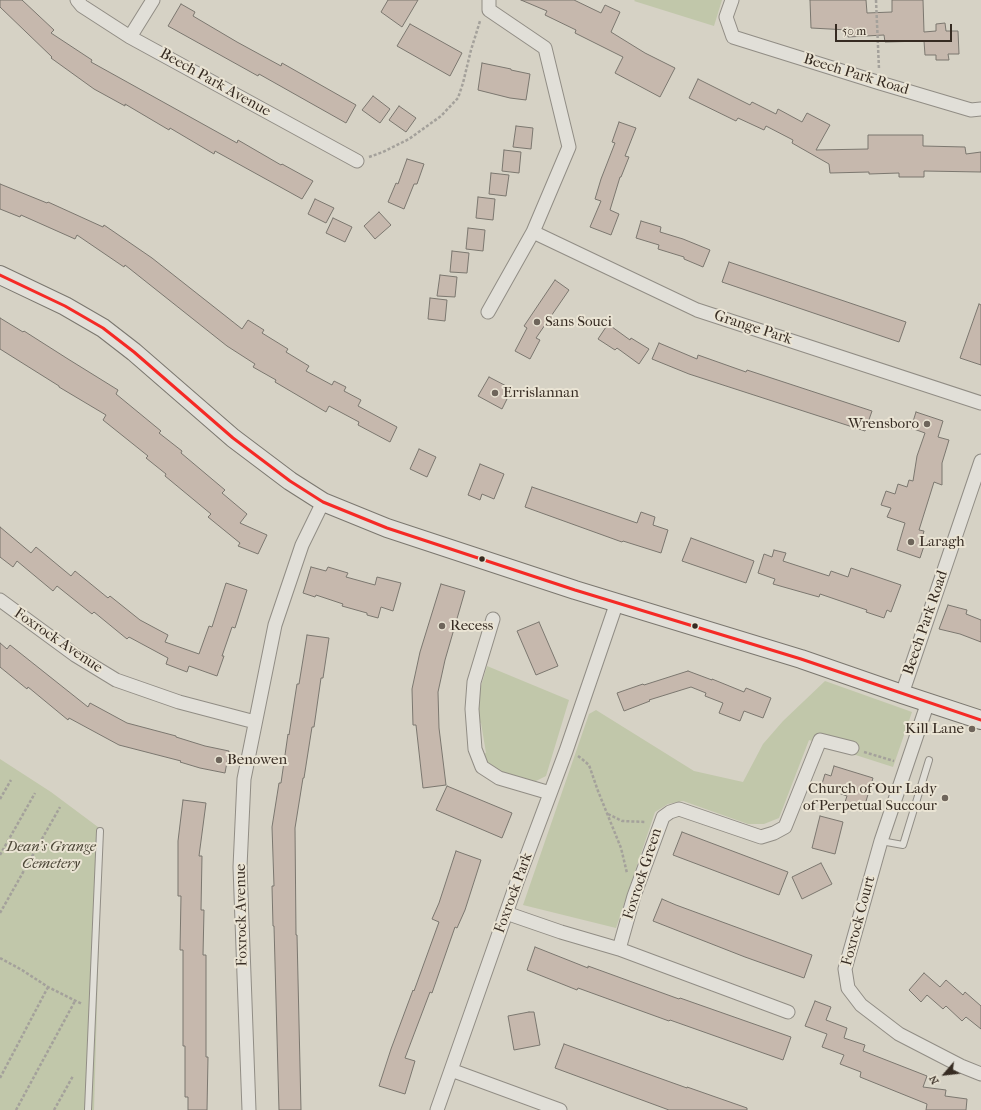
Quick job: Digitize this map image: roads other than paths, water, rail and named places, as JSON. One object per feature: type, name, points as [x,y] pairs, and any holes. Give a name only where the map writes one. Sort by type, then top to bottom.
[{"type":"main road","points":[[0,276],[65,306],[103,328],[134,352],[233,438],[290,481],[323,502],[387,528],[801,659],[981,720]]},
{"type":"street","name":"Beech Park Avenue","points":[[77,0],[82,6],[130,37],[357,161]]},
{"type":"street","points":[[130,37],[153,0]]},
{"type":"street","name":"Beech Park Road","points":[[732,0],[726,17],[733,36],[880,84],[971,110],[981,109]]},
{"type":"street","points":[[488,312],[533,232],[569,147],[545,48],[489,5]]},
{"type":"street","name":"Grange Park","points":[[533,232],[697,310],[981,403]]},
{"type":"street","name":"Beech Park Road","points":[[902,694],[981,461]]},
{"type":"street","name":"Foxrock Avenue","points":[[249,1110],[240,867],[244,779],[275,625],[302,545],[323,502]]},
{"type":"street","name":"Foxrock Avenue","points":[[0,600],[75,655],[116,680],[179,702],[255,722]]},
{"type":"street","name":"Foxrock Park","points":[[437,1110],[506,913],[566,751],[617,602]]},
{"type":"street","points":[[493,619],[474,682],[472,709],[475,748],[482,767],[499,778],[550,793]]},
{"type":"street","name":"Foxrock Court","points":[[928,702],[881,841],[845,969],[848,988],[861,1005],[899,1034],[961,1066],[981,1074]]},
{"type":"street","name":"Foxrock Green","points":[[619,949],[634,896],[663,817],[678,809],[761,837],[774,833],[785,827],[820,740],[852,748]]},
{"type":"street","points":[[506,913],[619,949],[788,1012]]},
{"type":"street","points":[[451,1070],[560,1110]]},
{"type":"lane","points":[[881,841],[903,845],[929,760]]},
{"type":"lane","points":[[88,1110],[100,831]]},
{"type":"place","name":"Sans Souci","points":[[537,322]]},
{"type":"place","name":"Errislannan","points":[[495,393]]},
{"type":"place","name":"Wrensboro","points":[[927,424]]},
{"type":"place","name":"Laragh","points":[[911,542]]},
{"type":"place","name":"Recess","points":[[442,626]]},
{"type":"place","name":"Kill Lane","points":[[972,729]]},
{"type":"place","name":"Benowen","points":[[219,760]]},
{"type":"place","name":"Church of Our Lady of Perpetual Succour","points":[[945,798]]},
{"type":"park label","name":"Dean's Grange Cemetery","points":[[51,856]]}]
